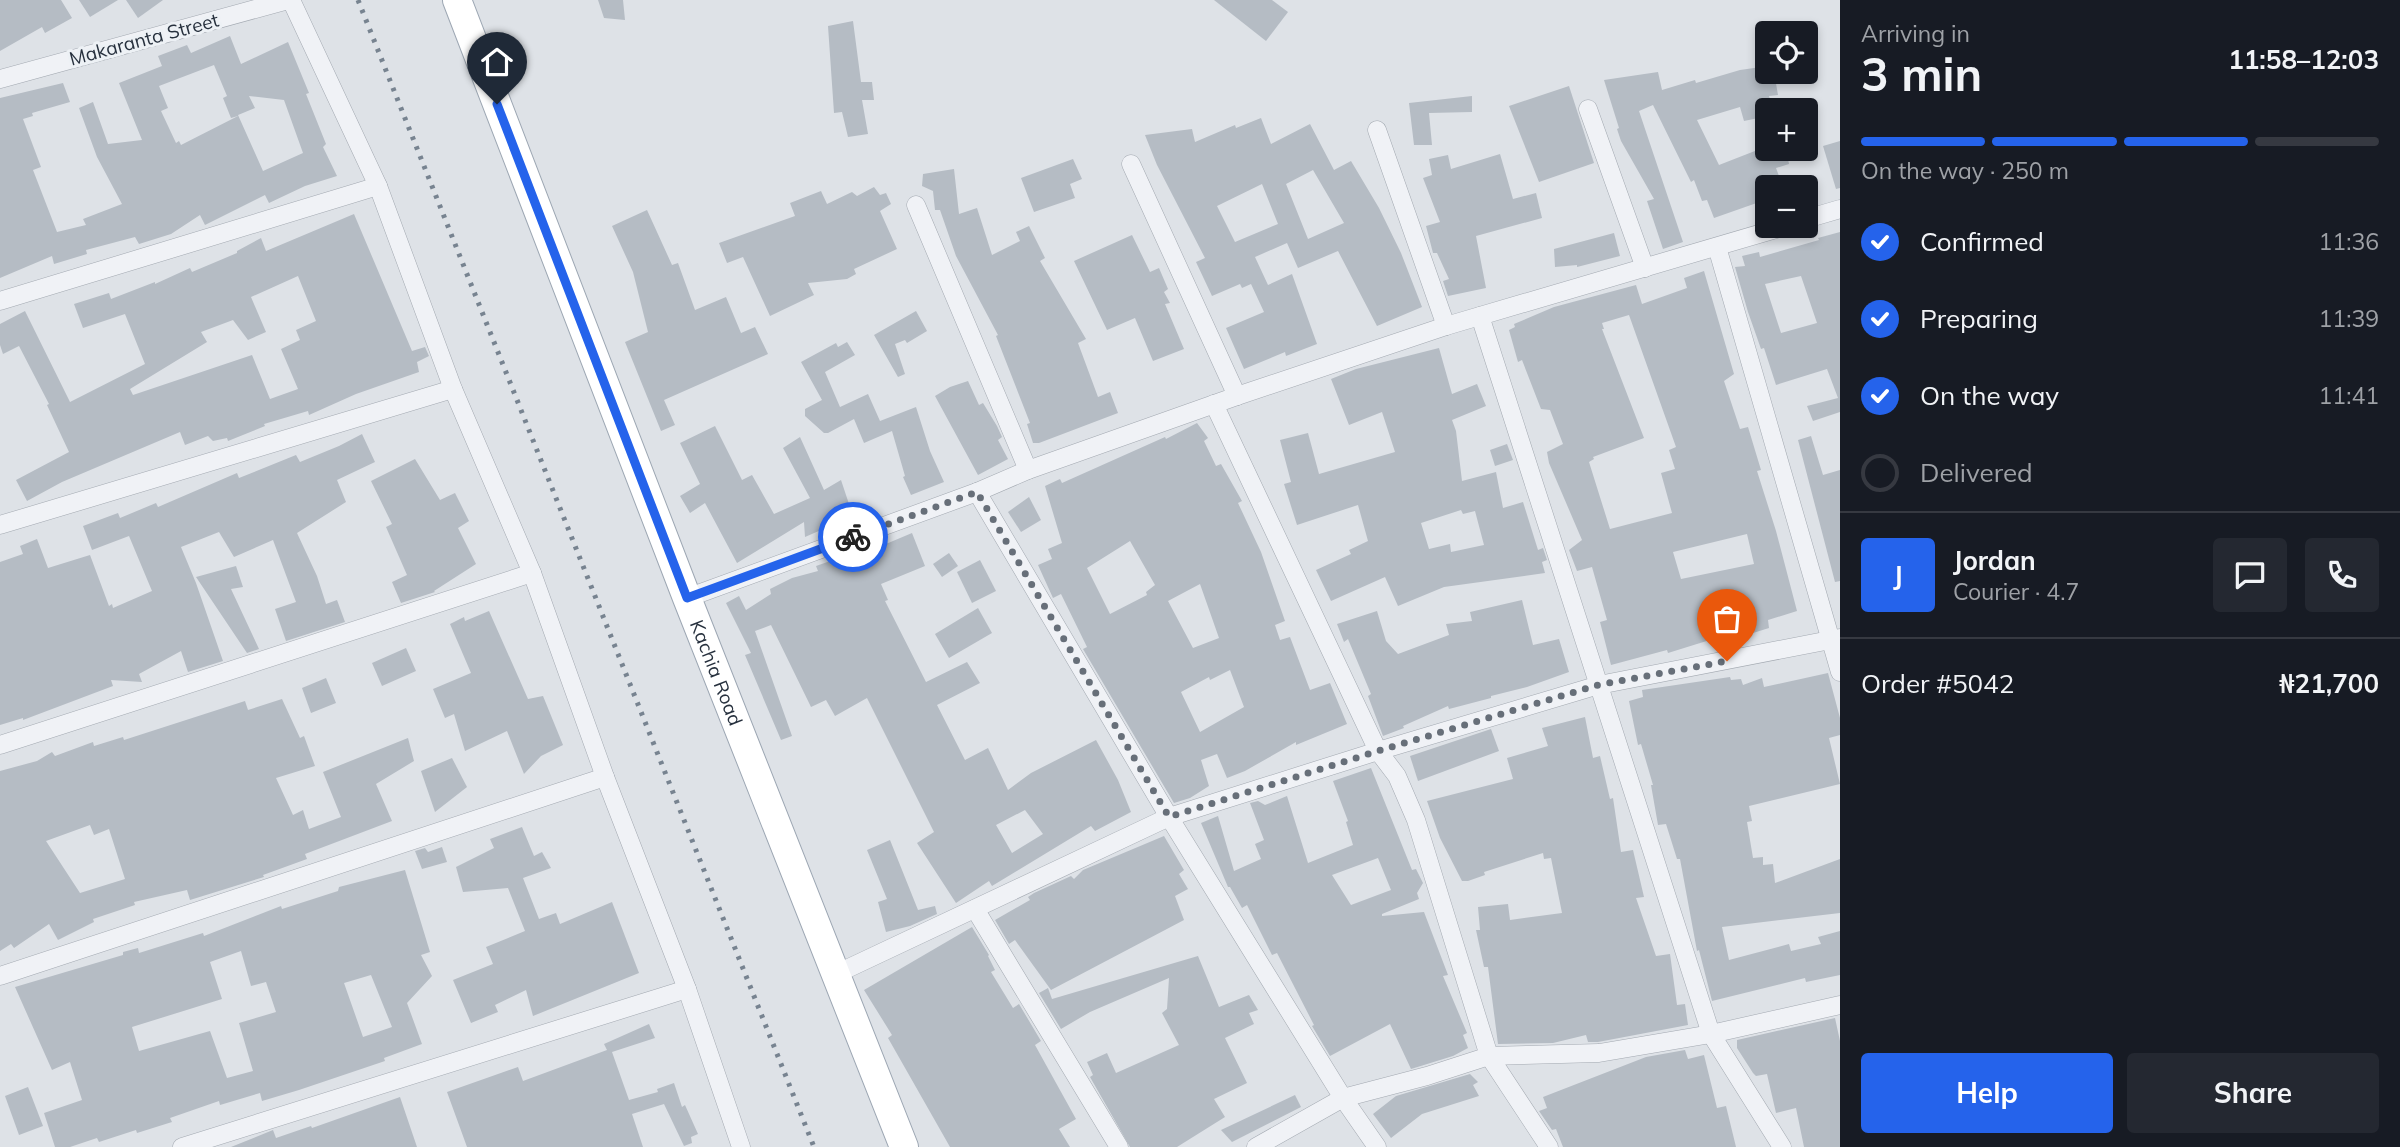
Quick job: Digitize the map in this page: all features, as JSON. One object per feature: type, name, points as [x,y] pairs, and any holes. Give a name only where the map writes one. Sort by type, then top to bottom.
[{"type":"main road","name":"Kachia Road","points":[[457,0],[687,598],[904,1147]]},
{"type":"street","name":"Makaranta Street","points":[[0,79],[290,0]]},
{"type":"street","points":[[290,0],[377,186],[453,390],[532,573],[605,777],[687,989],[741,1147]]},
{"type":"street","points":[[1588,109],[1645,268]]},
{"type":"street","points":[[1377,130],[1446,326]]},
{"type":"street","points":[[1130,164],[1237,396]]},
{"type":"street","points":[[0,301],[377,186]]},
{"type":"street","points":[[916,205],[1028,470]]},
{"type":"street","points":[[1818,215],[1840,209]]},
{"type":"street","points":[[687,598],[977,492],[1028,470],[1237,396],[1446,326],[1755,235]]},
{"type":"street","points":[[1717,247],[1835,639],[1840,671]]},
{"type":"street","points":[[1480,316],[1710,1034],[1782,1147]]},
{"type":"street","points":[[0,525],[453,390]]},
{"type":"street","points":[[1214,404],[1378,751],[1397,776],[1416,820],[1489,1056],[1549,1147]]},
{"type":"street","points":[[977,492],[1169,817],[1343,1098],[1377,1147]]},
{"type":"street","points":[[0,745],[532,573]]},
{"type":"street","points":[[836,974],[1169,817],[1598,685],[1835,639]]},
{"type":"street","points":[[0,976],[605,777]]},
{"type":"street","points":[[975,909],[1119,1147]]},
{"type":"street","points":[[182,1147],[687,989]]},
{"type":"street","points":[[1256,1147],[1343,1098],[1489,1056],[1599,1053],[1710,1034],[1840,1005]]},
{"type":"building","points":[[0,0],[61,0],[72,18],[45,33],[42,27],[0,51]]},
{"type":"building","points":[[79,0],[118,0],[90,17]]},
{"type":"building","points":[[126,0],[163,0],[138,18]]},
{"type":"building","points":[[598,0],[623,0],[625,20],[604,18]]},
{"type":"building","points":[[1214,0],[1272,0],[1288,12],[1266,41]]},
{"type":"building","points":[[853,21],[861,82],[872,82],[874,100],[862,100],[868,134],[848,137],[842,112],[834,113],[828,26]]},
{"type":"building","points":[[230,36],[241,64],[288,42],[326,144],[323,147],[337,176],[305,186],[269,203],[265,195],[205,225],[200,215],[171,234],[139,244],[135,237],[86,250],[87,254],[54,264],[52,256],[0,278],[0,98],[63,83],[70,102],[32,113],[33,116],[23,119],[41,167],[33,170],[57,232],[86,225],[83,219],[122,204],[97,157],[79,108],[93,102],[108,144],[142,140],[119,83],[162,66],[158,56],[187,45],[191,53]],"holes":[[[214,65],[227,96],[223,98],[231,118],[238,116],[181,145],[179,141],[176,143],[161,111],[168,108],[159,86]],[[249,96],[284,100],[303,153],[263,171],[238,115],[255,108]]]},
{"type":"building","points":[[1755,68],[1755,84],[1776,84],[1778,95],[1755,98],[1755,119],[1744,121],[1740,107],[1697,120],[1719,165],[1755,151],[1755,161],[1788,161],[1789,164],[1776,168],[1779,175],[1755,175],[1755,204],[1714,218],[1707,200],[1702,201],[1694,180],[1691,182],[1653,105],[1639,111],[1683,242],[1663,249],[1647,201],[1654,199],[1621,141],[1604,80],[1658,72],[1662,90]]},
{"type":"building","points":[[1569,86],[1594,163],[1539,182],[1509,106]]},
{"type":"building","points":[[1472,96],[1472,112],[1429,113],[1432,145],[1414,145],[1409,103]]},
{"type":"building","points":[[1261,118],[1271,144],[1310,124],[1334,170],[1351,161],[1379,208],[1401,253],[1422,307],[1377,326],[1338,251],[1298,268],[1287,243],[1255,257],[1268,285],[1292,274],[1317,344],[1286,356],[1285,352],[1244,369],[1226,328],[1264,312],[1251,284],[1242,288],[1240,284],[1212,296],[1196,262],[1205,258],[1157,165],[1145,135],[1192,129],[1195,142],[1235,125],[1236,128]],"holes":[[[1313,170],[1344,223],[1308,239],[1286,184]],[[1262,184],[1278,224],[1235,242],[1217,206]]]},
{"type":"building","points":[[1840,141],[1840,188],[1836,189],[1823,146]]},
{"type":"building","points":[[1500,154],[1513,199],[1536,193],[1542,218],[1476,236],[1486,288],[1448,296],[1443,281],[1449,279],[1437,253],[1433,253],[1426,226],[1440,222],[1423,178],[1432,175],[1429,159],[1448,155],[1451,169]]},
{"type":"building","points":[[1073,159],[1082,179],[1070,184],[1075,198],[1034,212],[1021,178]]},
{"type":"building","points":[[954,169],[959,214],[977,208],[992,255],[1020,241],[1016,232],[1029,226],[1045,258],[1040,261],[1086,339],[1078,343],[1098,397],[1110,392],[1118,413],[1033,443],[1027,424],[1030,423],[996,336],[998,335],[956,256],[940,210],[935,210],[933,191],[922,186],[923,174]]},
{"type":"building","points":[[874,187],[880,195],[886,193],[891,204],[880,211],[897,249],[854,269],[856,274],[847,279],[808,283],[814,295],[770,316],[743,257],[727,263],[719,243],[795,216],[790,203],[821,191],[827,204],[852,192],[857,196]]},
{"type":"building","points":[[647,210],[672,265],[678,263],[695,310],[726,297],[741,333],[755,327],[768,354],[664,400],[675,425],[661,431],[625,342],[648,332],[633,272],[612,226]]},
{"type":"building","points":[[354,214],[412,351],[425,347],[429,356],[417,362],[419,372],[356,394],[309,415],[308,411],[264,424],[265,426],[228,441],[227,438],[213,441],[208,436],[185,445],[180,432],[62,482],[27,501],[16,480],[69,452],[47,405],[49,404],[19,346],[3,354],[0,324],[25,311],[70,402],[145,364],[125,314],[83,328],[74,304],[109,293],[111,299],[155,284],[190,268],[192,272],[237,253],[261,238],[266,251]],"holes":[[[298,276],[316,321],[296,330],[300,340],[281,349],[298,389],[270,399],[252,355],[133,395],[130,389],[207,342],[201,332],[233,320],[248,340],[266,332],[251,297]]]},
{"type":"building","points":[[1840,232],[1840,412],[1813,421],[1807,406],[1838,398],[1827,369],[1776,385],[1748,312],[1735,267],[1745,266],[1742,256],[1759,252],[1760,257],[1819,240],[1818,238]],"holes":[[[1801,276],[1817,323],[1781,333],[1765,284]]]},
{"type":"building","points":[[1614,233],[1620,256],[1577,267],[1555,267],[1554,249]]},
{"type":"building","points":[[1132,235],[1150,272],[1159,268],[1168,289],[1164,292],[1170,303],[1165,304],[1184,349],[1153,361],[1135,318],[1107,330],[1074,261]]},
{"type":"building","points":[[1704,271],[1734,374],[1724,381],[1740,429],[1748,427],[1761,470],[1757,471],[1797,611],[1768,620],[1769,628],[1721,643],[1714,643],[1713,639],[1668,653],[1667,650],[1611,665],[1600,622],[1607,620],[1592,567],[1577,571],[1569,550],[1582,540],[1549,463],[1547,452],[1563,444],[1550,410],[1541,409],[1522,360],[1518,362],[1509,330],[1515,327],[1514,324],[1554,307],[1636,285],[1642,304],[1687,288],[1684,278]],"holes":[[[1629,315],[1676,447],[1669,450],[1675,469],[1661,473],[1672,513],[1610,529],[1589,462],[1593,457],[1644,438],[1602,329],[1602,323]],[[1747,534],[1754,564],[1681,579],[1673,552]]]},
{"type":"building","points":[[916,311],[927,331],[907,343],[905,340],[895,344],[905,374],[898,377],[874,335]]},
{"type":"building","points":[[847,342],[855,355],[825,372],[840,407],[868,394],[880,421],[916,407],[930,451],[944,482],[911,495],[903,477],[905,476],[892,431],[864,443],[854,419],[824,433],[805,416],[805,409],[822,400],[801,362],[836,343],[838,347]]},
{"type":"building","points":[[1439,348],[1452,394],[1477,384],[1486,406],[1452,420],[1456,431],[1462,481],[1496,472],[1503,508],[1523,502],[1538,550],[1543,548],[1547,560],[1542,562],[1545,573],[1444,587],[1398,606],[1385,577],[1331,601],[1316,570],[1351,554],[1349,550],[1368,541],[1358,505],[1297,525],[1284,484],[1291,482],[1280,440],[1308,433],[1319,474],[1395,452],[1382,412],[1349,425],[1331,379],[1356,369]],"holes":[[[1461,510],[1463,514],[1475,511],[1484,545],[1451,552],[1450,544],[1429,549],[1421,523]]]},
{"type":"building","points":[[968,381],[979,405],[983,403],[997,426],[1002,437],[998,440],[1008,459],[978,475],[935,396]]},
{"type":"building","points":[[1197,423],[1208,438],[1204,441],[1216,466],[1221,464],[1242,501],[1238,503],[1261,552],[1285,621],[1275,625],[1280,640],[1290,637],[1310,690],[1330,683],[1347,724],[1296,745],[1296,742],[1245,771],[1227,778],[1217,754],[1201,760],[1209,786],[1190,798],[1174,803],[1083,649],[1087,647],[1061,594],[1053,598],[1038,565],[1052,559],[1048,549],[1062,543],[1045,486],[1060,479],[1062,483],[1165,437],[1166,439]],"holes":[[[1130,541],[1155,585],[1146,592],[1147,595],[1110,614],[1087,568]],[[1200,584],[1219,638],[1193,648],[1168,601]],[[1230,670],[1244,707],[1200,732],[1181,692],[1209,677],[1210,680]]]},
{"type":"building","points":[[715,426],[742,480],[752,475],[774,514],[810,498],[783,448],[800,437],[824,490],[841,480],[853,516],[805,537],[804,522],[737,563],[705,503],[690,513],[680,496],[700,484],[680,443]]},
{"type":"building","points":[[362,434],[375,462],[337,480],[346,502],[297,533],[317,576],[326,604],[337,600],[345,622],[286,641],[275,609],[296,602],[273,540],[234,557],[219,532],[181,547],[223,661],[188,672],[181,651],[139,674],[142,682],[111,680],[113,686],[23,720],[0,725],[0,562],[23,554],[20,546],[37,539],[48,568],[90,555],[109,606],[112,604],[113,608],[152,591],[129,536],[92,550],[83,526],[118,513],[120,518],[156,503],[158,507],[237,473],[239,478],[296,455],[300,462]]},
{"type":"building","points":[[1811,436],[1823,475],[1840,470],[1840,581],[1835,582],[1798,440]]},
{"type":"building","points":[[1507,444],[1513,460],[1495,466],[1490,450]]},
{"type":"building","points":[[415,459],[440,500],[455,493],[469,521],[458,528],[476,564],[435,592],[401,603],[392,582],[407,575],[386,527],[392,524],[371,481]]},
{"type":"building","points":[[1029,497],[1041,520],[1021,532],[1008,512]]},
{"type":"building","points":[[912,533],[925,566],[881,584],[888,600],[885,601],[926,682],[967,662],[980,683],[937,705],[965,760],[988,748],[1008,790],[1031,773],[1096,740],[1118,780],[1131,812],[1095,831],[1091,826],[992,886],[989,881],[956,903],[917,843],[934,832],[867,698],[835,716],[826,700],[811,707],[771,625],[755,631],[792,736],[781,740],[745,655],[751,653],[726,603],[739,596],[746,610],[771,594],[770,589],[792,578],[818,571],[816,566],[853,553],[855,557]],"holes":[[[1025,810],[1043,834],[1012,853],[996,825]]]},
{"type":"building","points":[[949,553],[958,566],[942,577],[933,564]]},
{"type":"building","points":[[980,560],[996,591],[972,603],[957,572]]},
{"type":"building","points":[[236,566],[243,587],[231,589],[259,649],[247,653],[196,577]]},
{"type":"building","points":[[1522,600],[1533,645],[1559,639],[1569,672],[1491,698],[1449,709],[1448,706],[1383,736],[1368,696],[1371,694],[1348,639],[1344,642],[1337,624],[1377,611],[1386,641],[1398,654],[1449,635],[1446,624],[1472,621],[1470,612]]},
{"type":"building","points":[[978,608],[992,633],[949,658],[935,634]]},
{"type":"building","points":[[489,611],[528,699],[543,696],[563,745],[541,756],[524,774],[507,731],[465,751],[454,714],[445,718],[433,689],[471,673],[450,624],[464,617],[465,621]]},
{"type":"building","points":[[406,648],[416,671],[382,686],[372,663]]},
{"type":"building","points":[[1828,673],[1840,718],[1840,735],[1829,738],[1840,784],[1749,806],[1752,821],[1747,822],[1753,858],[1763,857],[1763,865],[1773,864],[1775,883],[1840,859],[1840,913],[1722,927],[1729,960],[1789,944],[1791,951],[1821,944],[1818,937],[1840,931],[1840,975],[1806,982],[1805,978],[1712,1001],[1699,950],[1697,951],[1680,859],[1677,859],[1666,824],[1658,825],[1653,785],[1641,744],[1638,745],[1629,701],[1643,697],[1642,690],[1730,677],[1731,680],[1741,679],[1743,685],[1762,678],[1764,687]]},
{"type":"building","points":[[326,678],[336,703],[311,713],[302,688]]},
{"type":"building","points":[[282,699],[300,738],[304,736],[315,766],[276,778],[293,815],[303,810],[309,829],[341,817],[323,772],[408,738],[414,761],[376,784],[392,821],[305,854],[307,859],[263,875],[264,877],[190,900],[187,890],[134,902],[135,905],[93,919],[94,922],[58,940],[49,924],[14,948],[11,944],[0,951],[0,771],[37,761],[52,752],[55,756],[93,742],[94,746],[123,737],[124,740],[245,701],[248,710]],"holes":[[[90,825],[94,835],[109,829],[125,879],[80,893],[46,841]]]},
{"type":"building","points":[[1585,717],[1593,758],[1600,756],[1610,799],[1613,798],[1621,852],[1633,850],[1644,897],[1636,898],[1656,956],[1670,954],[1677,1005],[1685,1004],[1688,1025],[1598,1042],[1588,1042],[1586,1035],[1553,1043],[1498,1044],[1488,967],[1484,967],[1476,930],[1480,930],[1478,907],[1508,904],[1510,920],[1562,913],[1551,858],[1544,859],[1543,853],[1462,881],[1440,838],[1427,801],[1513,779],[1507,758],[1548,746],[1542,728]]},
{"type":"building","points":[[1491,729],[1499,751],[1418,781],[1410,756]]},
{"type":"building","points":[[452,758],[467,787],[435,812],[421,771]]},
{"type":"building","points":[[1371,768],[1412,870],[1416,869],[1423,883],[1417,893],[1419,899],[1382,916],[1424,912],[1448,975],[1443,976],[1467,1033],[1463,1035],[1468,1048],[1453,1056],[1411,1069],[1390,1024],[1330,1056],[1312,1026],[1314,1025],[1277,953],[1272,955],[1247,905],[1242,908],[1228,887],[1201,823],[1218,816],[1234,871],[1261,859],[1255,844],[1264,840],[1250,803],[1258,801],[1265,805],[1287,796],[1308,863],[1353,845],[1346,822],[1348,821],[1333,781]],"holes":[[[1378,858],[1391,890],[1351,905],[1332,875]]]},
{"type":"building","points":[[522,827],[534,856],[542,852],[551,868],[523,878],[539,919],[556,913],[560,924],[612,902],[639,973],[533,1016],[526,990],[495,1005],[498,1012],[471,1023],[453,980],[493,964],[486,947],[525,931],[508,888],[463,892],[456,867],[494,848],[490,839]]},
{"type":"building","points":[[1164,836],[1184,870],[1179,874],[1188,889],[1175,896],[1184,920],[1051,990],[1015,940],[1009,944],[995,920],[1030,900],[1028,897],[1034,893],[1071,876],[1074,879],[1083,870]]},
{"type":"building","points":[[890,840],[918,910],[935,906],[937,914],[910,926],[886,932],[878,902],[887,899],[867,850]]},
{"type":"building","points":[[442,847],[447,862],[422,869],[415,851],[425,848],[428,852]]},
{"type":"building","points":[[405,870],[430,952],[421,955],[432,976],[407,1003],[422,1044],[384,1058],[385,1061],[262,1101],[260,1093],[220,1105],[219,1101],[170,1118],[172,1122],[137,1133],[136,1130],[99,1142],[97,1138],[70,1147],[55,1147],[44,1113],[82,1100],[70,1062],[52,1070],[15,987],[123,955],[123,952],[138,948],[139,953],[203,933],[204,936],[281,906],[282,909],[338,891],[339,887]],"holes":[[[241,951],[251,986],[266,982],[276,1012],[239,1023],[253,1071],[227,1078],[210,1031],[139,1051],[132,1027],[222,999],[210,962]],[[371,975],[392,1027],[363,1037],[344,983]]]},
{"type":"building","points":[[972,927],[989,955],[995,970],[991,972],[1013,1008],[1019,1004],[1041,1041],[1035,1045],[1076,1119],[1059,1129],[1070,1147],[950,1147],[888,1038],[892,1035],[864,990]]},
{"type":"building","points":[[1198,956],[1219,1007],[1249,995],[1258,1010],[1249,1013],[1254,1024],[1225,1038],[1247,1083],[1214,1099],[1225,1117],[1177,1147],[1130,1147],[1090,1077],[1093,1075],[1087,1062],[1107,1053],[1116,1073],[1179,1045],[1162,1013],[1167,1009],[1169,978],[1090,1012],[1061,1029],[1039,993],[1048,988],[1052,999]]},
{"type":"building","points":[[1835,1018],[1840,1041],[1840,1147],[1804,1147],[1796,1108],[1776,1113],[1767,1074],[1756,1076],[1753,1073],[1737,1048],[1737,1040]]},
{"type":"building","points":[[649,1024],[655,1038],[612,1052],[629,1100],[658,1092],[657,1089],[674,1083],[682,1107],[685,1105],[698,1134],[691,1137],[692,1143],[684,1146],[664,1104],[632,1114],[643,1147],[467,1147],[447,1092],[518,1067],[523,1081],[607,1050],[604,1044]]},
{"type":"building","points":[[1685,1050],[1688,1059],[1704,1055],[1717,1108],[1726,1106],[1736,1147],[1563,1147],[1556,1129],[1552,1130],[1539,1111],[1547,1108],[1543,1097],[1646,1057]]},
{"type":"building","points":[[1470,1074],[1478,1082],[1473,1085],[1479,1096],[1422,1114],[1391,1138],[1373,1114],[1396,1096]]},
{"type":"building","points":[[28,1087],[43,1126],[19,1135],[5,1096]]},
{"type":"building","points":[[1295,1095],[1301,1107],[1232,1142],[1221,1130]]},
{"type":"building","points":[[400,1097],[417,1147],[231,1147],[273,1130],[276,1138],[311,1126],[312,1128]]},
{"type":"railway","points":[[358,0],[814,1147]]},
{"type":"way so far","points":[[853,537],[977,492],[1169,817],[1598,685],[1727,661]]},
{"type":"route","points":[[497,104],[687,598],[853,537]]}]
